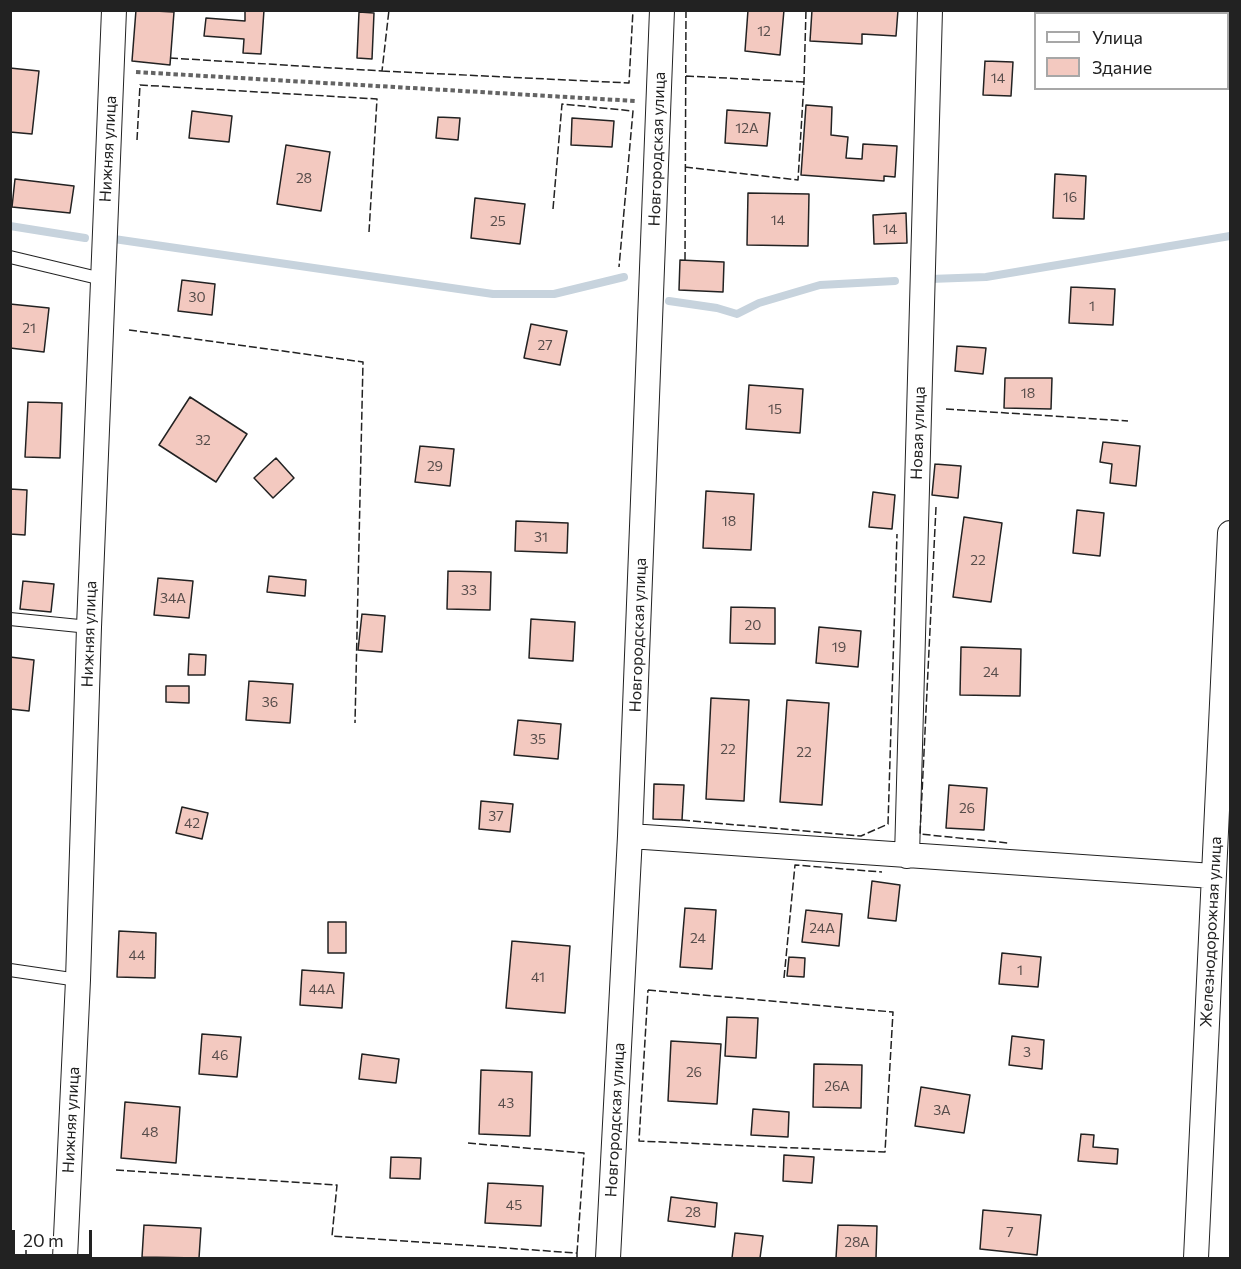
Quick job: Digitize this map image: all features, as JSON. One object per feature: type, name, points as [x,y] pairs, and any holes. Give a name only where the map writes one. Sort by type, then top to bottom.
[{"type":"street","name":"Нижняя улица","points":[[65,1258],[78,980],[89,627],[114,10]]},
{"type":"street","name":"Новгородская улица","points":[[608,1258],[630,836],[662,10]]},
{"type":"street","name":"Новая улица","points":[[906,856],[930,10]]},
{"type":"street","name":"Железнодорожная улица","points":[[1196,1258],[1230,533]]},
{"type":"street","points":[[630,836],[1214,876]]},
{"type":"lane","points":[[10,256],[102,279]]},
{"type":"lane","points":[[10,619],[89,627]]},
{"type":"lane","points":[[10,970],[78,980]]},
{"type":"path","points":[[111,71],[658,103]]},
{"type":"building","points":[[136,10],[174,12],[170,65],[132,61]]},
{"type":"building","points":[[245,10],[264,10],[261,54],[243,53],[244,39],[204,36],[206,18],[245,21]]},
{"type":"building","points":[[748,10],[784,10],[780,55],[745,51]]},
{"type":"building","points":[[812,10],[898,10],[896,36],[862,34],[862,44],[810,41]]},
{"type":"building","points":[[359,12],[374,13],[372,59],[357,58]]},
{"type":"building","points":[[985,61],[1013,62],[1011,96],[983,95]]},
{"type":"building","points":[[10,68],[39,71],[32,134],[10,132]]},
{"type":"building","points":[[806,105],[832,107],[831,135],[848,137],[846,158],[862,159],[863,144],[897,146],[895,177],[884,176],[884,181],[801,175]]},
{"type":"building","points":[[727,110],[770,113],[767,146],[725,143]]},
{"type":"building","points":[[192,111],[232,116],[229,142],[189,138]]},
{"type":"building","points":[[438,117],[460,118],[458,140],[436,138]]},
{"type":"building","points":[[572,118],[614,121],[612,147],[571,145]]},
{"type":"building","points":[[286,145],[330,152],[321,211],[277,204]]},
{"type":"building","points":[[1055,174],[1086,176],[1084,219],[1053,218]]},
{"type":"building","points":[[15,179],[74,186],[70,213],[12,207]]},
{"type":"building","points":[[748,193],[809,194],[808,246],[747,245]]},
{"type":"building","points":[[475,198],[525,204],[520,244],[471,238]]},
{"type":"building","points":[[906,213],[907,243],[874,244],[873,215]]},
{"type":"building","points":[[680,260],[724,262],[723,292],[679,290]]},
{"type":"building","points":[[182,280],[215,284],[212,315],[178,311]]},
{"type":"building","points":[[1071,287],[1115,289],[1113,325],[1069,323]]},
{"type":"building","points":[[10,304],[49,308],[44,352],[10,348]]},
{"type":"building","points":[[531,324],[567,331],[560,365],[524,358]]},
{"type":"building","points":[[957,346],[986,348],[983,374],[955,371]]},
{"type":"building","points":[[1005,378],[1052,378],[1051,409],[1004,408]]},
{"type":"building","points":[[749,385],[803,389],[800,433],[746,429]]},
{"type":"building","points":[[190,397],[247,434],[216,482],[159,445]]},
{"type":"building","points":[[28,402],[62,403],[60,458],[25,457]]},
{"type":"building","points":[[1103,442],[1140,446],[1136,486],[1110,483],[1112,464],[1100,462]]},
{"type":"building","points":[[420,446],[454,449],[450,486],[415,482]]},
{"type":"building","points":[[276,458],[294,478],[273,498],[254,478]]},
{"type":"building","points":[[935,464],[961,466],[958,498],[932,495]]},
{"type":"building","points":[[10,489],[27,490],[25,535],[10,534]]},
{"type":"building","points":[[706,491],[754,494],[751,550],[703,548]]},
{"type":"building","points":[[873,492],[895,495],[892,529],[869,527]]},
{"type":"building","points":[[1077,510],[1104,513],[1100,556],[1073,553]]},
{"type":"building","points":[[964,517],[1002,523],[991,602],[953,597]]},
{"type":"building","points":[[516,521],[568,523],[567,553],[515,551]]},
{"type":"building","points":[[448,571],[491,572],[490,610],[447,609]]},
{"type":"building","points":[[269,576],[306,580],[305,596],[267,592]]},
{"type":"building","points":[[158,578],[193,581],[189,618],[154,615]]},
{"type":"building","points":[[23,581],[54,584],[51,612],[20,609]]},
{"type":"building","points":[[731,607],[775,608],[775,644],[730,643]]},
{"type":"building","points":[[362,614],[385,616],[382,652],[358,650]]},
{"type":"building","points":[[531,619],[575,622],[573,661],[529,658]]},
{"type":"building","points":[[819,627],[861,631],[858,667],[816,663]]},
{"type":"building","points":[[961,647],[1021,649],[1020,696],[960,695]]},
{"type":"building","points":[[189,654],[206,655],[205,675],[188,675]]},
{"type":"building","points":[[10,657],[34,660],[29,711],[10,709]]},
{"type":"building","points":[[249,681],[293,684],[290,723],[246,720]]},
{"type":"building","points":[[166,686],[189,686],[189,703],[166,702]]},
{"type":"building","points":[[711,698],[749,700],[744,801],[706,799]]},
{"type":"building","points":[[787,700],[829,703],[822,805],[780,802]]},
{"type":"building","points":[[518,720],[561,724],[558,759],[514,755]]},
{"type":"building","points":[[654,784],[684,785],[682,820],[653,819]]},
{"type":"building","points":[[949,785],[987,788],[984,830],[946,828]]},
{"type":"building","points":[[481,801],[513,804],[510,832],[479,829]]},
{"type":"building","points":[[182,807],[208,813],[202,839],[176,833]]},
{"type":"building","points":[[872,881],[900,885],[896,921],[868,918]]},
{"type":"building","points":[[685,908],[716,910],[712,969],[680,967]]},
{"type":"building","points":[[806,910],[842,914],[839,946],[802,942]]},
{"type":"building","points":[[328,922],[346,922],[346,953],[328,953]]},
{"type":"building","points":[[119,931],[156,933],[155,978],[117,977]]},
{"type":"building","points":[[512,941],[570,946],[565,1013],[506,1008]]},
{"type":"building","points":[[1002,953],[1041,957],[1038,987],[999,984]]},
{"type":"building","points":[[789,957],[805,958],[804,977],[787,976]]},
{"type":"building","points":[[302,970],[344,973],[342,1008],[300,1005]]},
{"type":"building","points":[[727,1017],[758,1018],[756,1058],[725,1056]]},
{"type":"building","points":[[202,1034],[241,1037],[237,1077],[199,1074]]},
{"type":"building","points":[[1012,1036],[1044,1040],[1042,1069],[1009,1065]]},
{"type":"building","points":[[671,1041],[721,1044],[717,1104],[668,1101]]},
{"type":"building","points":[[362,1054],[399,1059],[396,1083],[359,1079]]},
{"type":"building","points":[[814,1064],[862,1065],[861,1108],[813,1107]]},
{"type":"building","points":[[481,1070],[532,1072],[530,1136],[479,1134]]},
{"type":"building","points":[[921,1087],[970,1095],[964,1133],[915,1126]]},
{"type":"building","points":[[125,1102],[180,1107],[176,1163],[121,1158]]},
{"type":"building","points":[[753,1109],[789,1112],[788,1137],[751,1135]]},
{"type":"building","points":[[1081,1134],[1094,1135],[1093,1147],[1118,1149],[1117,1164],[1078,1161]]},
{"type":"building","points":[[784,1155],[814,1157],[812,1183],[783,1181]]},
{"type":"building","points":[[391,1157],[421,1158],[420,1179],[390,1178]]},
{"type":"building","points":[[488,1183],[543,1186],[541,1226],[485,1223]]},
{"type":"building","points":[[671,1197],[717,1203],[715,1227],[668,1221]]},
{"type":"building","points":[[983,1210],[1041,1215],[1037,1255],[980,1249]]},
{"type":"building","points":[[144,1225],[201,1228],[199,1258],[142,1257]]},
{"type":"building","points":[[838,1225],[877,1226],[876,1258],[836,1258]]},
{"type":"building","points":[[735,1233],[763,1236],[760,1258],[732,1258]]},
{"type":"waterway","points":[[10,226],[85,238]]},
{"type":"waterway","points":[[930,279],[986,277],[1230,236]]},
{"type":"waterway","points":[[114,239],[493,294],[554,294],[624,277]]},
{"type":"waterway","points":[[669,301],[717,308],[737,314],[759,303],[820,285],[895,281]]},
{"type":"fence","points":[[170,58],[382,71],[389,10]]},
{"type":"fence","points":[[382,71],[629,83],[633,10]]},
{"type":"fence","points":[[685,260],[686,10]]},
{"type":"fence","points":[[685,167],[798,180],[806,10]]},
{"type":"fence","points":[[686,76],[804,82]]},
{"type":"fence","points":[[137,140],[140,85],[377,99],[369,232]]},
{"type":"fence","points":[[553,209],[562,104],[633,111],[619,267]]},
{"type":"fence","points":[[129,330],[363,362],[355,723]]},
{"type":"fence","points":[[946,409],[1128,421]]},
{"type":"fence","points":[[936,507],[920,834],[1008,843]]},
{"type":"fence","points":[[682,820],[861,836],[888,824],[897,534]]},
{"type":"fence","points":[[784,978],[795,865],[882,872]]},
{"type":"fence","points":[[648,990],[893,1012],[885,1152],[639,1141],[648,990]]},
{"type":"fence","points":[[468,1143],[584,1153],[577,1253]]},
{"type":"fence","points":[[116,1170],[337,1185],[332,1236],[577,1253],[577,1258]]},
{"type":"fence","points":[[26,1248],[26,1258]]}]
